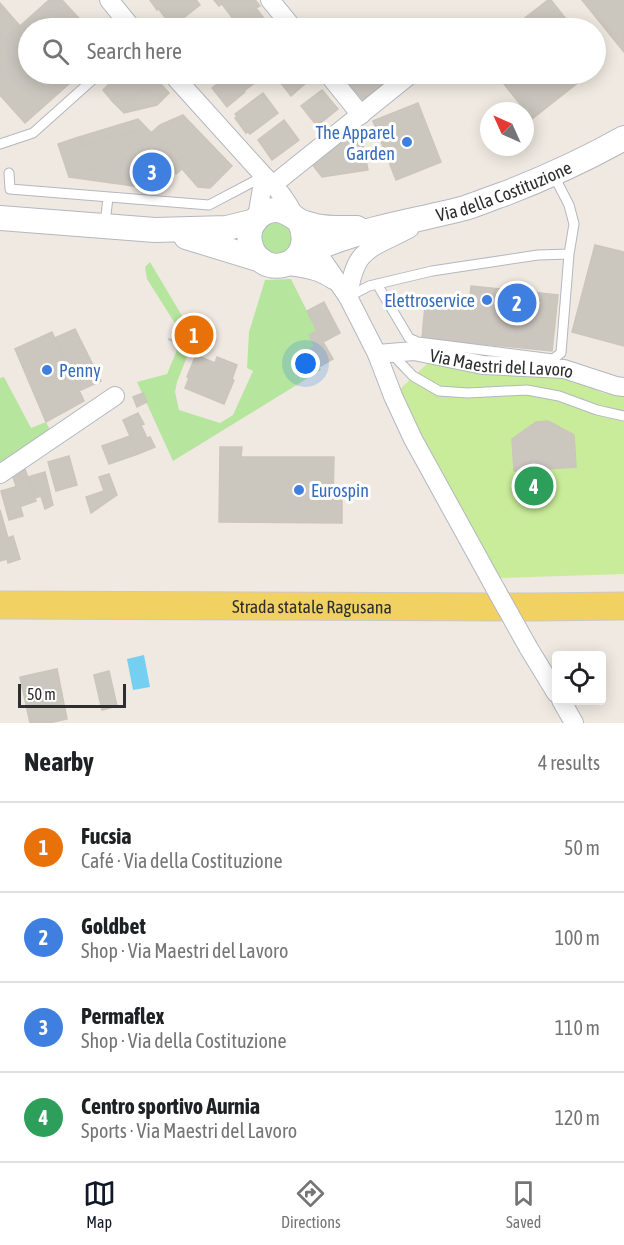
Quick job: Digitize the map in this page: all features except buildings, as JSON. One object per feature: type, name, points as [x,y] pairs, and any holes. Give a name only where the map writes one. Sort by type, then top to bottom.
[{"type":"main road","name":"Via della Costituzione","points":[[293,243],[316,226],[377,228],[468,207],[553,174],[624,138]]},
{"type":"main road","points":[[280,210],[288,212],[293,243],[255,255],[249,242],[251,227],[264,213],[280,210]]},
{"type":"main road","points":[[0,218],[155,230],[227,228],[256,220]]},
{"type":"main road","points":[[155,230],[199,240],[293,243]]},
{"type":"main road","name":"Strada statale Ragusana","points":[[0,605],[624,606]]},
{"type":"street","points":[[109,0],[124,18]]},
{"type":"street","points":[[270,0],[285,18]]},
{"type":"street","points":[[181,84],[288,201],[293,243],[314,270],[327,276],[346,293]]},
{"type":"street","points":[[336,84],[360,115]]},
{"type":"street","points":[[256,220],[269,180],[360,115],[399,84]]},
{"type":"street","points":[[346,293],[356,264],[370,248],[427,217]]},
{"type":"street","points":[[293,243],[346,293],[384,354],[393,396],[413,439],[552,686]]},
{"type":"street","name":"Via Maestri del Lavoro","points":[[384,354],[414,351],[483,365],[564,369],[624,387]]},
{"type":"street","points":[[0,474],[115,396]]},
{"type":"street","points":[[564,705],[574,723]]},
{"type":"lane","points":[[0,144],[33,133],[88,84]]},
{"type":"lane","points":[[9,173],[10,189],[209,205],[269,180]]},
{"type":"lane","points":[[377,284],[409,338],[418,342],[553,359],[561,352],[569,255],[574,224],[569,205],[553,174]]},
{"type":"lane","points":[[104,226],[108,197]]},
{"type":"lane","points":[[346,293],[432,272],[538,255],[569,255]]},
{"type":"lane","points":[[384,354],[413,376],[439,391],[468,393],[527,390],[559,396],[597,411],[624,416]]},
{"type":"path","points":[[168,339],[194,348]]},
{"type":"green space","points":[[275,220],[287,224],[294,235],[288,253],[271,257],[257,234],[259,229]]},
{"type":"green space","points":[[150,262],[194,336],[191,345],[181,340],[181,333],[147,279],[145,267]]},
{"type":"green space","points":[[291,279],[317,331],[315,346],[310,349],[321,370],[173,461],[137,382],[167,374],[179,345],[190,349],[175,392],[179,410],[220,423],[233,415],[253,371],[247,368],[249,332],[265,280]]},
{"type":"green space","points":[[430,361],[570,378],[603,393],[624,397],[624,574],[499,578],[459,514],[398,391]]},
{"type":"green space","points":[[4,377],[31,428],[46,422],[51,432],[0,467],[0,378]]},
{"type":"water","points":[[144,655],[150,687],[133,690],[127,659]]},
{"type":"place","name":"The Apparel Garden","points":[[407,142]]},
{"type":"place","name":"Permaflex","points":[[152,172]]},
{"type":"place","name":"Elettroservice","points":[[487,300]]},
{"type":"place","name":"Goldbet","points":[[517,303]]},
{"type":"place","name":"Fucsia","points":[[194,335]]},
{"type":"place","name":"Penny","points":[[47,370]]},
{"type":"place","name":"Centro sportivo Aurnia","points":[[534,486]]},
{"type":"place","name":"Eurospin","points":[[299,490]]}]
